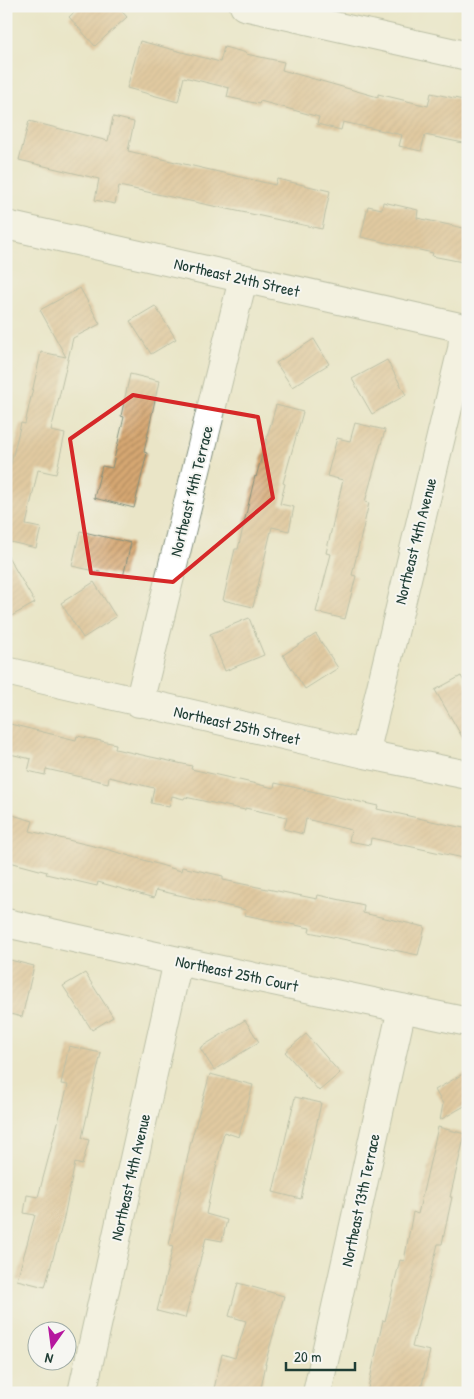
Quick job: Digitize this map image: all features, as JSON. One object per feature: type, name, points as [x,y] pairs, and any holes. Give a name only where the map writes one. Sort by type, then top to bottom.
[{"type":"street","points":[[244,6],[468,56]]},
{"type":"street","name":"Northeast 24th Street","points":[[6,225],[466,329]]},
{"type":"street","name":"Northeast 14th Terrace","points":[[140,703],[243,279]]},
{"type":"street","name":"Northeast 14th Avenue","points":[[365,754],[466,329]]},
{"type":"street","name":"Northeast 25th Street","points":[[6,672],[365,754],[468,775]]},
{"type":"street","name":"Northeast 25th Court","points":[[6,923],[178,962],[468,1022]]},
{"type":"street","name":"Northeast 14th Avenue","points":[[82,1393],[178,962]]},
{"type":"street","name":"Northeast 13th Terrace","points":[[317,1393],[402,1008]]},
{"type":"highlighted area","points":[[133,395],[258,417],[273,498],[173,582],[91,573],[70,439]]},
{"type":"building","points":[[81,6],[117,6],[127,17],[95,46],[69,17]]},
{"type":"building","points":[[140,41],[220,62],[224,47],[284,62],[282,70],[378,97],[378,94],[428,106],[431,93],[468,101],[468,144],[425,135],[421,151],[399,146],[402,135],[343,122],[341,130],[317,124],[319,117],[260,101],[259,104],[227,97],[229,88],[184,77],[178,102],[127,88]]},
{"type":"building","points":[[113,117],[134,122],[128,151],[275,185],[277,179],[330,191],[322,229],[119,186],[115,204],[95,200],[99,179],[19,160],[29,121],[108,141]]},
{"type":"building","points":[[383,202],[418,210],[417,218],[468,229],[468,263],[432,256],[433,253],[361,237],[368,206],[382,209]]},
{"type":"building","points":[[80,288],[100,324],[73,338],[51,431],[65,434],[56,474],[38,470],[26,525],[41,528],[36,548],[6,541],[6,483],[21,423],[25,424],[41,352],[66,357],[40,310]]},
{"type":"building","points":[[155,306],[176,339],[151,354],[130,321]]},
{"type":"building","points":[[314,339],[329,364],[292,387],[276,363]]},
{"type":"building","points":[[387,360],[406,395],[372,414],[352,379]]},
{"type":"building","points":[[130,374],[159,381],[144,452],[147,453],[134,508],[94,498],[102,466],[112,468],[124,417],[121,416]]},
{"type":"building","points":[[276,405],[303,412],[283,483],[285,484],[280,504],[294,507],[289,531],[272,527],[253,607],[223,600],[235,549],[238,549],[255,476]]},
{"type":"building","points":[[355,423],[385,430],[365,502],[369,503],[352,575],[356,576],[345,619],[316,612],[331,554],[326,553],[343,480],[327,476],[337,438],[350,441]]},
{"type":"building","points":[[80,531],[131,543],[123,577],[72,566]]},
{"type":"building","points":[[6,553],[35,603],[6,619]]},
{"type":"building","points":[[94,582],[116,617],[83,638],[61,603]]},
{"type":"building","points":[[249,618],[264,655],[225,671],[210,634]]},
{"type":"building","points":[[316,634],[338,668],[305,689],[283,655]]},
{"type":"building","points":[[461,676],[468,688],[468,747],[435,690]]},
{"type":"building","points":[[10,724],[76,740],[77,736],[116,744],[115,749],[192,766],[191,769],[274,788],[275,783],[378,806],[377,809],[468,829],[468,859],[371,838],[370,845],[349,841],[351,830],[306,819],[303,834],[284,829],[287,817],[185,797],[184,799],[172,796],[169,807],[151,803],[154,788],[109,777],[108,783],[46,769],[45,775],[28,771],[31,759],[6,753],[6,741]]},
{"type":"building","points":[[6,813],[33,821],[30,831],[106,849],[181,871],[182,867],[223,876],[223,880],[317,899],[318,895],[364,905],[363,913],[425,927],[418,955],[309,932],[310,928],[245,915],[246,910],[156,890],[154,898],[98,882],[97,886],[46,874],[47,872],[6,861]]},
{"type":"building","points":[[6,959],[34,966],[22,1017],[6,1013]]},
{"type":"building","points":[[85,973],[113,1017],[92,1030],[63,986]]},
{"type":"building","points":[[245,1020],[259,1042],[214,1070],[200,1048]]},
{"type":"building","points":[[306,1034],[340,1073],[319,1091],[285,1052]]},
{"type":"building","points":[[69,1046],[101,1053],[82,1138],[89,1140],[82,1165],[75,1163],[63,1222],[45,1287],[17,1280],[35,1215],[24,1213],[27,1195],[38,1197],[68,1085],[61,1084]]},
{"type":"building","points":[[468,1071],[468,1104],[440,1120],[443,1104],[435,1090]]},
{"type":"building","points":[[210,1074],[253,1085],[239,1137],[224,1132],[206,1214],[227,1220],[222,1241],[206,1238],[185,1318],[157,1311],[173,1246],[169,1245],[191,1141]]},
{"type":"building","points":[[295,1097],[321,1103],[301,1199],[273,1192]]},
{"type":"building","points":[[438,1127],[465,1134],[450,1197],[452,1197],[442,1244],[438,1244],[412,1347],[430,1351],[420,1393],[367,1393],[383,1320],[385,1321],[400,1260],[404,1261],[413,1212],[418,1214]]},
{"type":"building","points":[[238,1283],[284,1296],[265,1364],[260,1393],[213,1393],[222,1354],[235,1358],[246,1321],[229,1316]]}]
